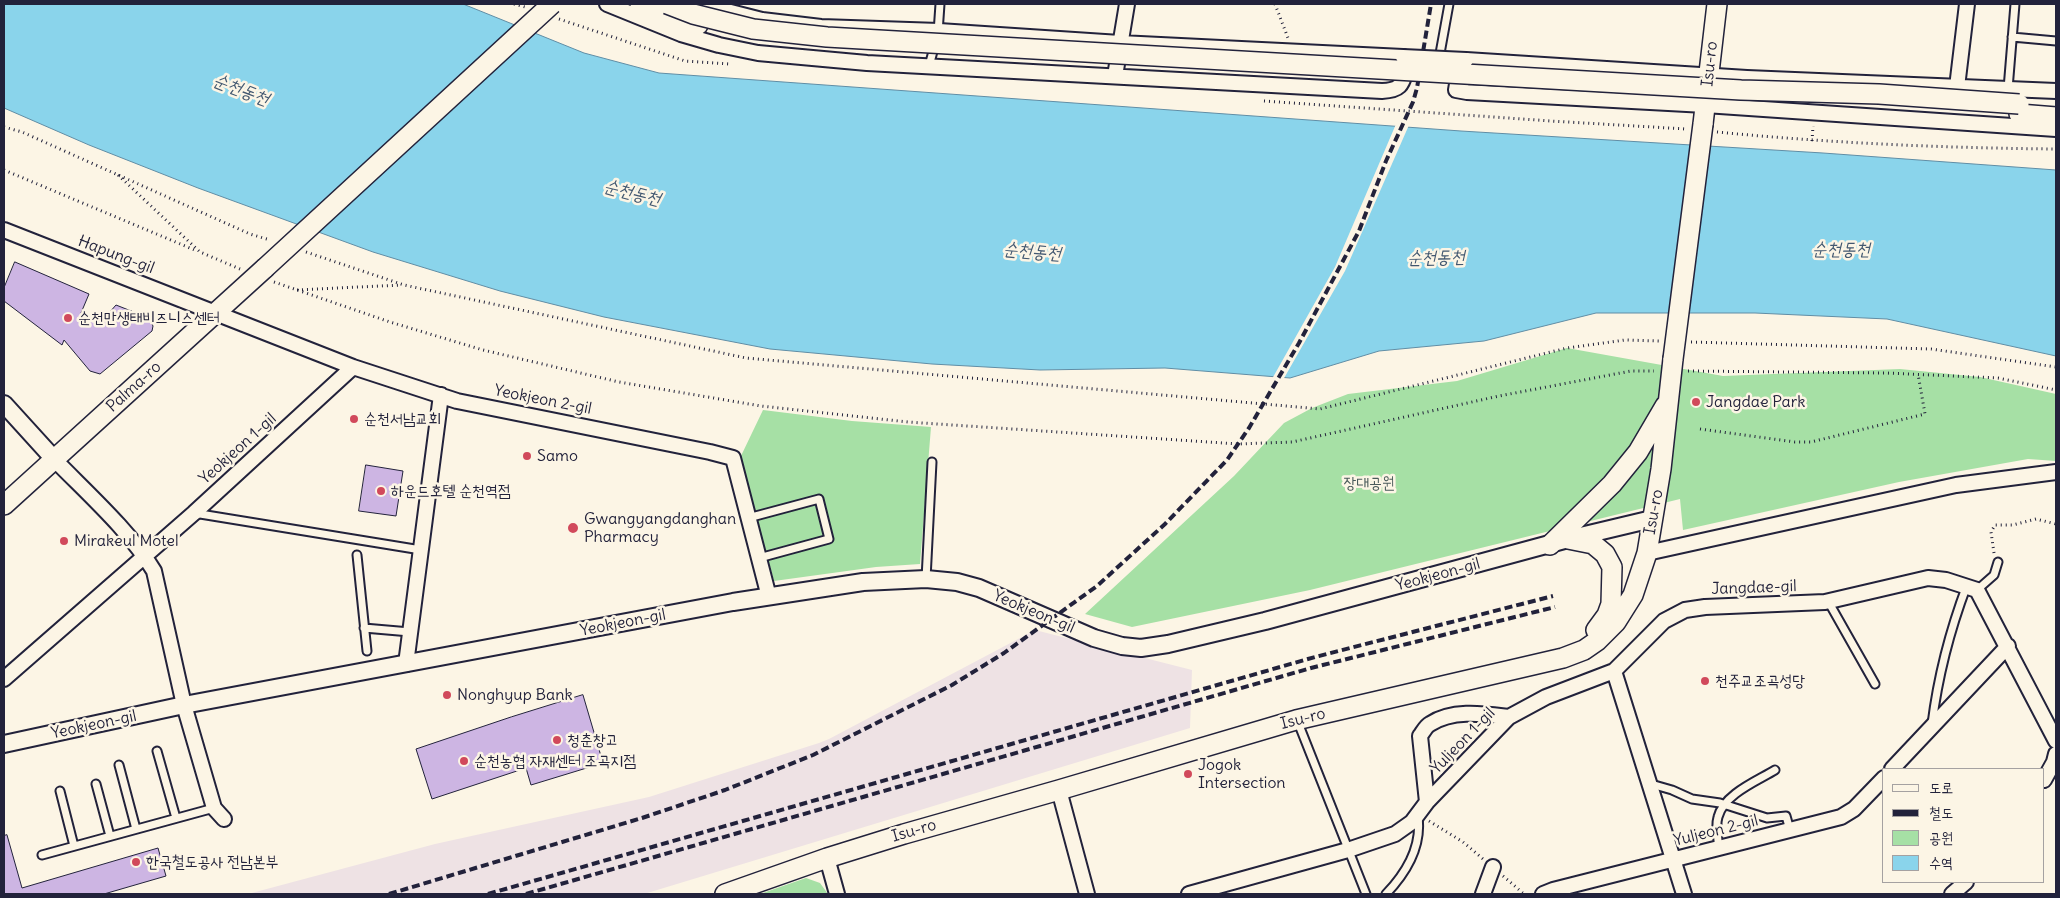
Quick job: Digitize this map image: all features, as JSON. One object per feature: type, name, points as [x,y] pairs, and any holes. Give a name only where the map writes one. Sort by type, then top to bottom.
[{"type":"main road","name":"Palma-ro","points":[[4,505],[552,4]]},
{"type":"main road","points":[[640,4],[698,25],[751,35],[827,44],[2015,102],[2056,117]]},
{"type":"main road","points":[[667,4],[693,14],[753,29],[828,37],[1741,90],[1879,94],[2056,106]]},
{"type":"main road","name":"Isu-ro","points":[[725,894],[827,858],[904,834],[1296,720],[1563,658],[1584,650],[1597,641],[1616,622],[1633,595],[1647,553],[1661,470],[1671,365],[1717,4]]},
{"type":"main road","points":[[1550,545],[1589,507],[1638,452],[1668,401]]},
{"type":"main road","points":[[1563,658],[1588,638],[1608,615],[1611,604],[1612,567],[1605,554],[1593,544],[1568,539]]},
{"type":"street","points":[[607,4],[681,34],[720,45],[758,53],[867,63],[1394,90],[1401,84],[1408,65],[1403,57]]},
{"type":"street","points":[[699,4],[762,20],[822,27],[939,31],[1120,43],[1957,87],[2015,102],[2056,92]]},
{"type":"street","points":[[1115,76],[1128,4]]},
{"type":"street","points":[[1957,87],[1967,4]]},
{"type":"street","points":[[1466,60],[1460,66],[1456,90],[1467,92],[1704,114],[2056,129]]},
{"type":"street","name":"Hapung-gil","points":[[5,234],[216,313]]},
{"type":"street","name":"Yeokjeon 2-gil","points":[[216,313],[353,367],[457,401],[733,458],[769,597]]},
{"type":"street","name":"Yeokjeon 1-gil","points":[[4,680],[145,556],[353,367]]},
{"type":"street","points":[[406,664],[441,395]]},
{"type":"street","points":[[4,404],[145,556],[154,571],[184,705],[214,808],[224,819]]},
{"type":"street","points":[[1647,553],[1956,485],[2056,472]]},
{"type":"street","name":"Yeokjeon-gil","points":[[4,744],[184,705],[769,597],[863,582],[926,579],[957,582],[979,588],[1094,638],[1122,646],[1141,648],[1168,644],[1265,621],[1568,539],[1652,519]]},
{"type":"street","name":"Jangdae-gil","points":[[1614,671],[1664,621],[1685,610],[1705,607],[1828,601],[1928,578],[1972,588]]},
{"type":"street","points":[[1972,588],[2008,646],[2056,741]]},
{"type":"street","points":[[1893,768],[2008,646]]},
{"type":"street","points":[[1614,671],[1684,894]]},
{"type":"street","name":"Yuljeon 1-gil","points":[[1190,894],[1348,850],[1395,834],[1406,828],[1427,802],[1509,717],[1546,697],[1614,671]]},
{"type":"street","points":[[1427,802],[1420,736],[1430,724],[1449,716],[1465,713],[1509,717]]},
{"type":"street","points":[[2045,778],[2056,754]]},
{"type":"street","name":"Yuljeon 2-gil","points":[[1543,894],[1841,817],[1854,809],[1882,780]]},
{"type":"street","points":[[1060,790],[1087,894]]},
{"type":"street","points":[[827,858],[836,894]]},
{"type":"street","points":[[1483,894],[1494,867]]},
{"type":"street","points":[[1952,894],[1965,883]]},
{"type":"lane","points":[[929,66],[939,31],[940,4]]},
{"type":"lane","points":[[1439,59],[1449,4]]},
{"type":"lane","points":[[2015,4],[2012,37],[2015,102]]},
{"type":"lane","points":[[2012,37],[2056,41]]},
{"type":"lane","points":[[926,579],[932,462]]},
{"type":"lane","points":[[748,518],[818,499],[821,507],[829,539],[759,558]]},
{"type":"lane","points":[[194,512],[420,550]]},
{"type":"lane","points":[[357,555],[367,651]]},
{"type":"lane","points":[[1932,727],[1935,696],[1955,616],[1972,588],[1994,575],[1998,562]]},
{"type":"lane","points":[[1828,601],[1875,684]]},
{"type":"lane","points":[[364,628],[410,632]]},
{"type":"lane","points":[[1296,720],[1366,894]]},
{"type":"lane","points":[[157,751],[176,818]]},
{"type":"lane","points":[[119,765],[136,829]]},
{"type":"lane","points":[[1720,848],[1717,824],[1718,815],[1725,804],[1734,796],[1775,770]]},
{"type":"lane","points":[[96,784],[110,836]]},
{"type":"lane","points":[[1650,784],[1672,790],[1692,799],[1725,804],[1766,818],[1786,816],[1790,830]]},
{"type":"lane","points":[[60,791],[74,846]]},
{"type":"lane","points":[[42,855],[214,808]]},
{"type":"lane","points":[[1386,894],[1396,884],[1414,852],[1420,830],[1418,814]]},
{"type":"path","points":[[1275,4],[1291,51]]},
{"type":"path","points":[[4,127],[22,132],[250,234],[277,243]]},
{"type":"path","points":[[4,170],[200,252],[261,272],[296,290],[483,350],[619,382],[761,406],[908,422],[1238,444],[1292,442],[1509,394],[1671,365],[1998,378],[2056,390]]},
{"type":"path","points":[[115,172],[200,252]]},
{"type":"path","points":[[304,252],[404,285],[746,358],[1320,409],[1567,348],[1625,340],[1662,341]]},
{"type":"path","points":[[296,290],[404,285]]},
{"type":"path","points":[[1690,342],[1931,349],[2056,367]]},
{"type":"path","points":[[1700,429],[1794,442],[1811,442],[1925,414],[1918,374]]},
{"type":"path","points":[[1998,562],[1992,549],[1991,532],[1995,525],[2013,525],[2036,519],[2056,524]]},
{"type":"path","points":[[1418,814],[1463,842],[1524,894]]},
{"type":"shaded area","points":[[1035,630],[1192,670],[1190,728],[644,894],[248,894],[435,844],[649,797],[819,743]]},
{"type":"green space","name":"장대공원","points":[[1567,348],[1723,376],[1900,369],[1980,377],[2056,394],[2056,461],[2028,459],[1899,482],[1683,530],[1680,499],[1310,590],[1132,627],[1085,614],[1234,476],[1284,423],[1312,408],[1348,394],[1457,381]]},
{"type":"green space","points":[[763,410],[852,421],[931,427],[920,564],[876,567],[774,581],[740,458]]},
{"type":"green space","points":[[806,878],[820,883],[828,894],[760,894]]},
{"type":"water","name":"순천동천","points":[[4,4],[463,4],[584,53],[659,73],[1461,131],[1823,153],[2056,170],[2056,356],[1887,319],[1755,313],[1596,313],[1484,341],[1379,351],[1290,378],[1165,368],[1040,370],[932,364],[770,349],[604,317],[500,291],[373,252],[198,188],[89,145],[4,108]]},
{"type":"pier","points":[[1396,124],[1409,125],[1345,271],[1283,380],[1272,379],[1335,267]]},
{"type":"building","name":"순천만생태비즈니스센터","points":[[15,262],[89,294],[81,313],[101,322],[116,305],[149,318],[153,326],[152,331],[100,374],[90,371],[64,340],[62,345],[4,301],[4,288]]},
{"type":"building","name":"하운드호텔 순천역점","points":[[366,465],[403,471],[396,516],[359,511]]},
{"type":"building","points":[[583,695],[603,763],[531,785],[526,768],[432,799],[416,749]]},
{"type":"building","name":"한국철도공사 전남본부","points":[[7,835],[22,888],[158,848],[166,876],[104,894],[4,894],[4,836]]},
{"type":"railway","points":[[389,894],[642,818],[725,790],[813,755],[952,685],[1004,653],[1097,586],[1165,524],[1227,460],[1249,428],[1299,343],[1359,231],[1386,161],[1413,102],[1431,4]]},
{"type":"railway","points":[[488,894],[1315,657],[1553,596]]},
{"type":"railway","points":[[526,894],[1311,668],[1555,607]]},
{"type":"place","name":"순천만생태비즈니스센터","points":[[68,318]]},
{"type":"place","name":"Jangdae Park","points":[[1696,402]]},
{"type":"place","name":"순천서남교회","points":[[354,419]]},
{"type":"place","name":"Samo","points":[[527,456]]},
{"type":"place","name":"하운드호텔 순천역점","points":[[381,491]]},
{"type":"place","name":"Gwangyangdanghan Pharmacy","points":[[573,528]]},
{"type":"place","name":"Mirakeul Motel","points":[[64,541]]},
{"type":"place","name":"천주교조곡성당","points":[[1705,681]]},
{"type":"place","name":"Nonghyup Bank","points":[[447,695]]},
{"type":"place","name":"청춘창고","points":[[557,740]]},
{"type":"place","name":"순천농협 자재센터 조곡지점","points":[[464,761]]},
{"type":"place","name":"Jogok Intersection","points":[[1188,774]]},
{"type":"place","name":"한국철도공사 전남본부","points":[[136,862]]}]
